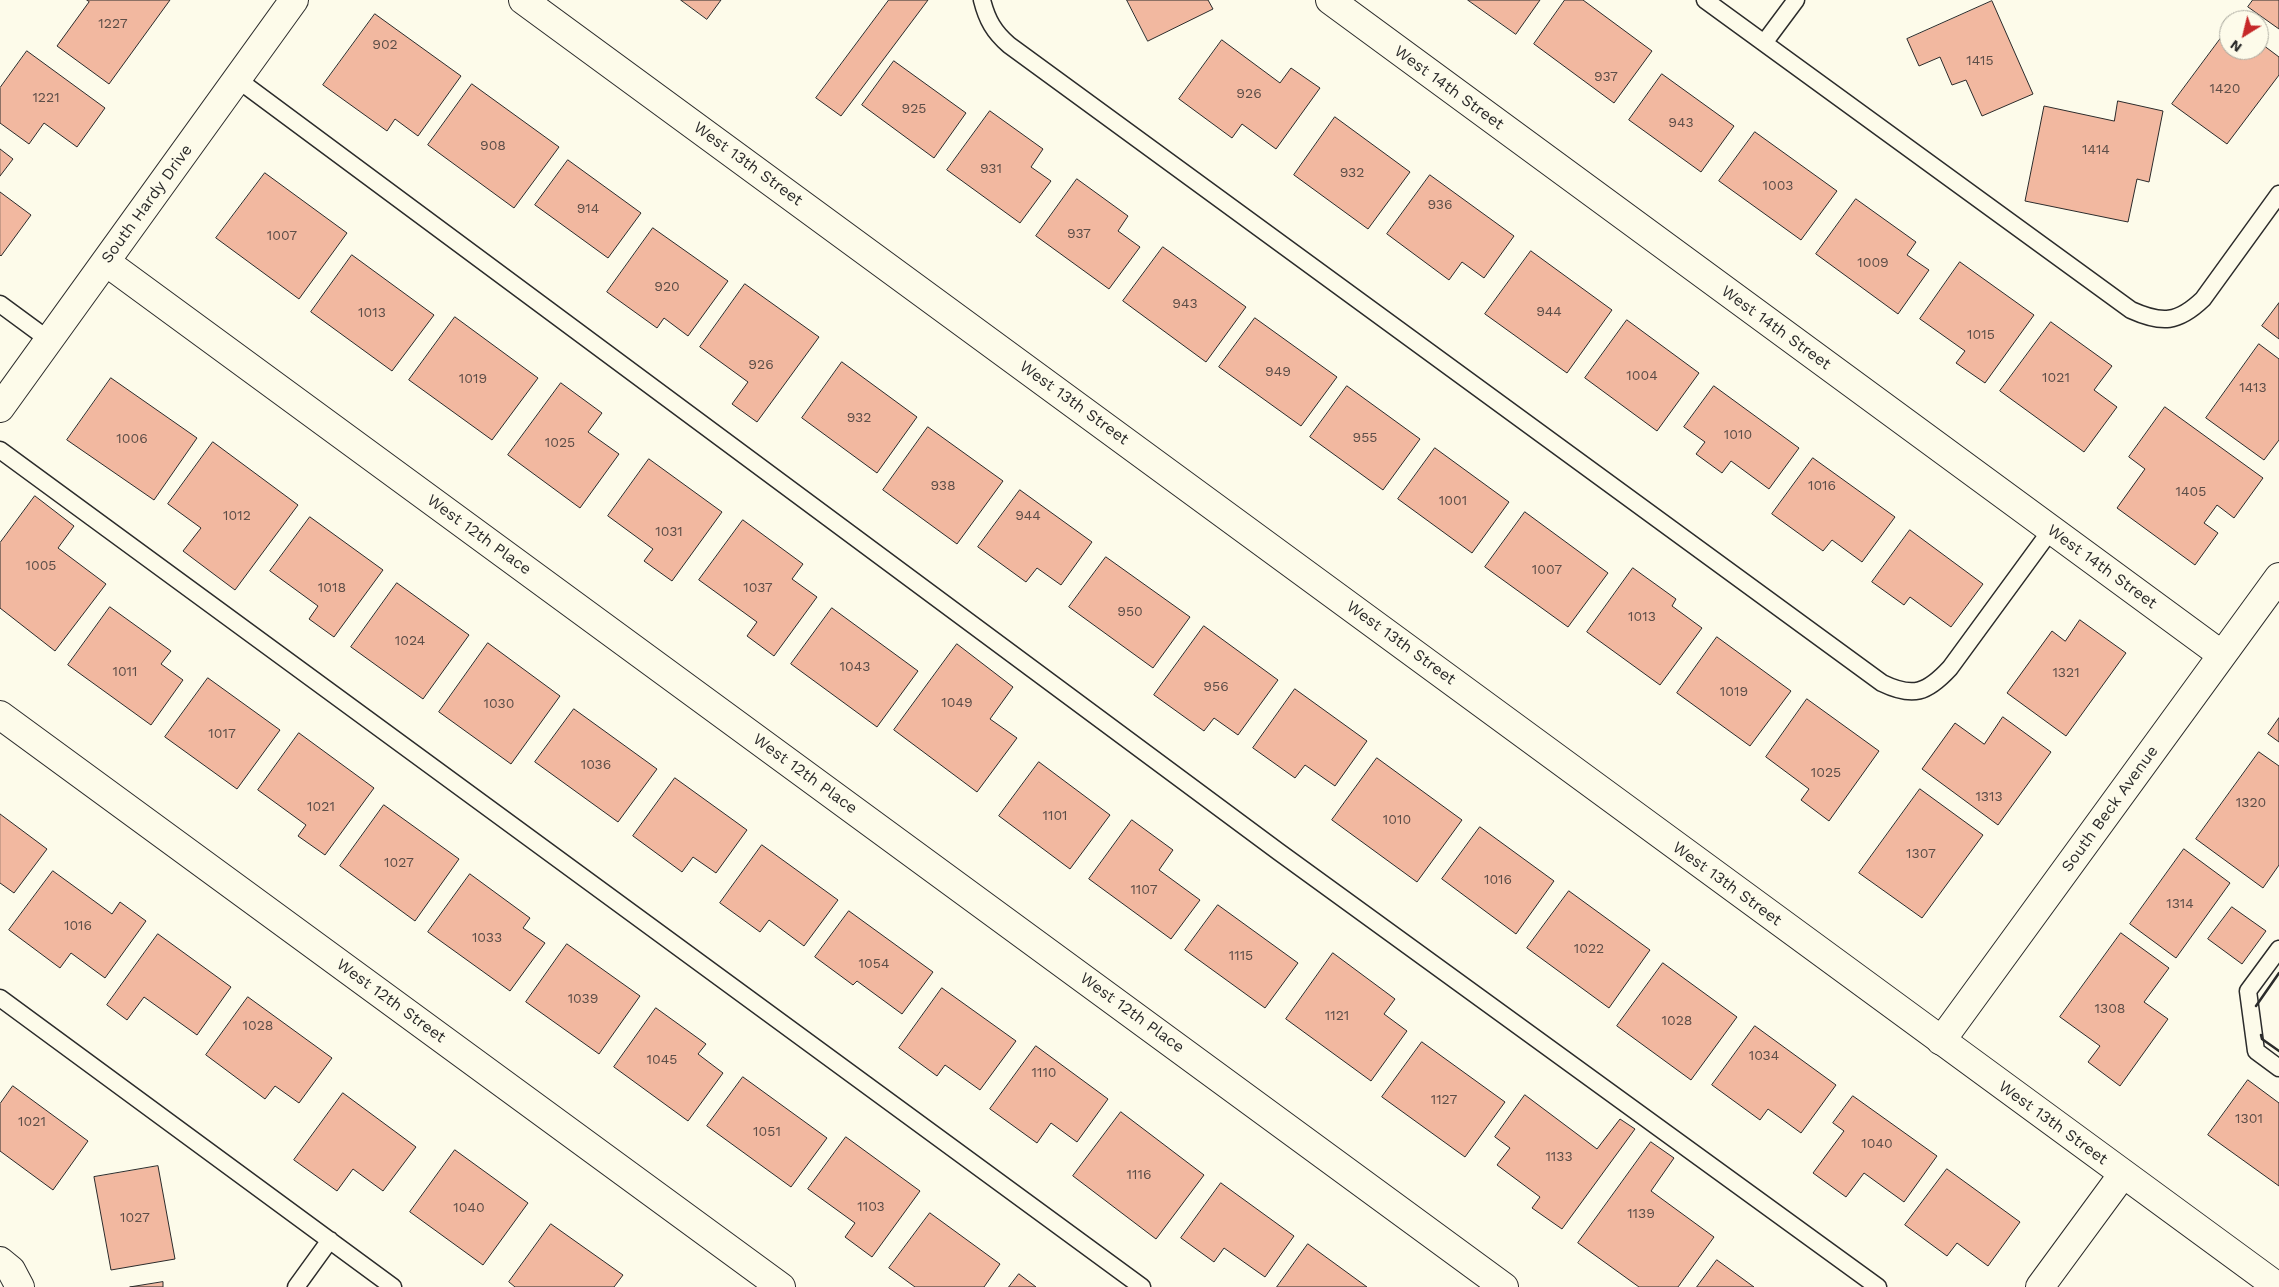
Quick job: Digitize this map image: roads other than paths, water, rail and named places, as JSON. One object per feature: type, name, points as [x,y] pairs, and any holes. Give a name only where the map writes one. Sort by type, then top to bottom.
[{"type":"street","name":"South Hardy Drive","points":[[0,408],[294,0]]},
{"type":"street","name":"West 13th Street","points":[[523,0],[2278,1287]]},
{"type":"street","name":"West 14th Street","points":[[1330,0],[2222,655]]},
{"type":"street","name":"West 12th Place","points":[[106,262],[1504,1287]]},
{"type":"street","name":"South Beck Avenue","points":[[1941,1041],[2279,577]]},
{"type":"street","name":"West 12th Street","points":[[0,715],[781,1287]]},
{"type":"street","points":[[2040,1287],[2123,1174]]},
{"type":"street","points":[[0,1261],[11,1270],[20,1287]]},
{"type":"lane","points":[[982,0],[986,16],[996,33],[1009,45],[1882,683],[1899,691],[1919,692],[1937,682],[1950,668],[2051,530]]},
{"type":"lane","points":[[1705,0],[2131,310],[2150,318],[2170,320],[2189,312],[2203,300],[2279,194]]},
{"type":"lane","points":[[1764,43],[1796,0]]},
{"type":"lane","points":[[237,79],[1279,852],[1878,1287]]},
{"type":"lane","points":[[0,304],[49,340]]},
{"type":"lane","points":[[0,450],[1142,1287]]},
{"type":"lane","points":[[2279,948],[2248,991],[2256,1052],[2279,1068]]},
{"type":"lane","points":[[0,998],[393,1287]]},
{"type":"lane","points":[[296,1287],[330,1240]]}]
